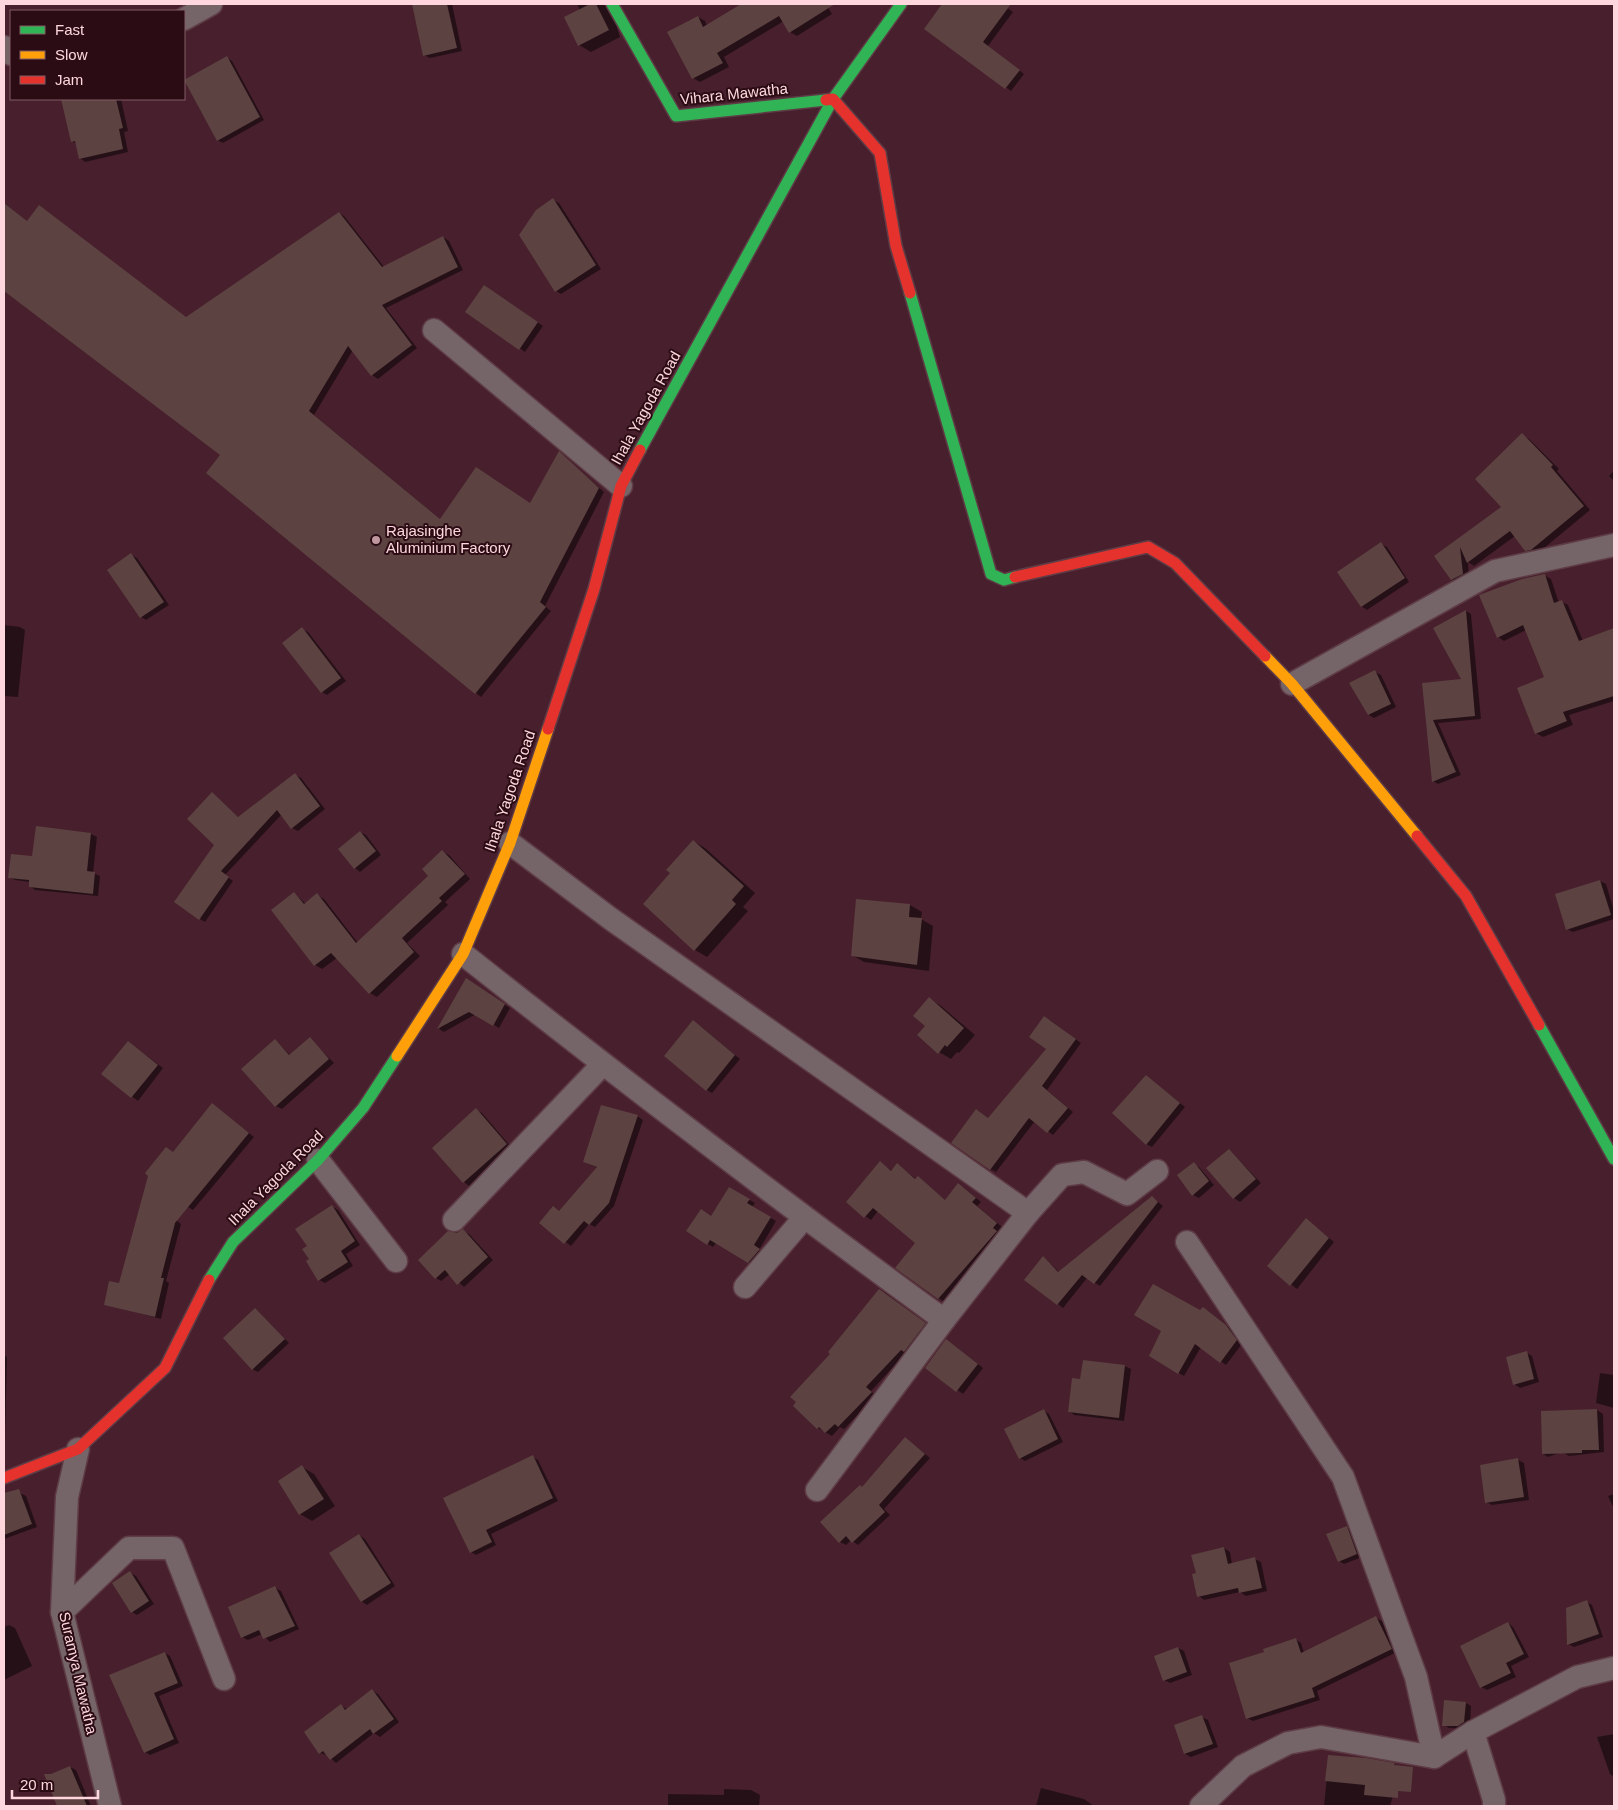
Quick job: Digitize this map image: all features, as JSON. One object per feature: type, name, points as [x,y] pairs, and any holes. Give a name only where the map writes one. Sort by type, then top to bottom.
[{"type":"street","points":[[185,18],[211,4]]},
{"type":"street","name":"Vihara Mawatha","points":[[612,4],[676,116],[833,99]]},
{"type":"street","name":"Ihala Yagoda Road","points":[[4,1478],[78,1449],[165,1368],[200,1295],[232,1242],[318,1160],[362,1108],[463,954],[510,843],[594,588],[621,486],[833,99],[901,4]]},
{"type":"street","points":[[833,99],[880,153],[896,246],[992,574],[1004,580],[1148,547],[1175,563],[1292,684],[1466,896],[1614,1159]]},
{"type":"street","points":[[434,330],[621,486]]},
{"type":"street","points":[[1292,684],[1495,571],[1614,545]]},
{"type":"street","points":[[510,843],[612,919],[1028,1213]]},
{"type":"street","points":[[463,954],[804,1218],[944,1320]]},
{"type":"street","points":[[454,1220],[603,1064]]},
{"type":"street","points":[[318,1160],[396,1261]]},
{"type":"street","points":[[817,1490],[944,1320],[1028,1213],[1062,1176],[1084,1172],[1127,1194],[1157,1170]]},
{"type":"street","points":[[745,1287],[804,1218]]},
{"type":"street","points":[[1187,1242],[1343,1477],[1416,1677],[1434,1757]]},
{"type":"street","name":"Suramya Mawatha","points":[[78,1449],[67,1496],[62,1612],[110,1806]]},
{"type":"street","points":[[62,1612],[129,1548],[174,1548],[224,1679]]},
{"type":"street","points":[[1201,1806],[1243,1766],[1288,1743],[1322,1737],[1434,1757],[1473,1732],[1576,1677],[1614,1668]]},
{"type":"street","points":[[1473,1732],[1494,1800],[1494,1806]]},
{"type":"building","points":[[412,4],[447,4],[457,48],[423,56]]},
{"type":"building","points":[[590,4],[596,4],[609,30],[578,46],[564,17]]},
{"type":"building","points":[[741,4],[835,4],[789,33],[779,16],[717,53],[723,63],[692,79],[667,32],[698,16],[703,27]]},
{"type":"building","points":[[942,4],[1011,4],[983,42],[1020,70],[1005,89],[924,29]]},
{"type":"building","points":[[227,56],[260,117],[217,141],[185,79]]},
{"type":"building","points":[[61,100],[116,100],[123,128],[119,129],[123,149],[79,159],[75,141],[71,142]]},
{"type":"building","points":[[553,198],[596,265],[555,292],[519,235],[536,210]]},
{"type":"building","points":[[4,203],[27,221],[39,205],[186,317],[339,212],[382,267],[443,236],[458,267],[382,305],[412,345],[371,376],[348,346],[309,411],[440,519],[476,467],[530,503],[559,451],[599,488],[540,602],[546,607],[475,694],[206,473],[220,455],[4,291]]},
{"type":"building","points":[[484,285],[538,322],[519,350],[465,312]]},
{"type":"building","points":[[1522,433],[1553,465],[1551,467],[1584,506],[1531,550],[1525,551],[1510,531],[1467,563],[1460,547],[1463,574],[1451,580],[1434,556],[1501,507],[1475,479]]},
{"type":"building","points":[[1381,542],[1405,578],[1361,607],[1337,572]]},
{"type":"building","points":[[131,553],[164,602],[140,618],[107,570]]},
{"type":"building","points":[[1545,574],[1554,603],[1562,600],[1579,641],[1614,628],[1614,696],[1563,712],[1567,721],[1535,734],[1517,688],[1544,677],[1523,625],[1497,638],[1479,595],[1522,579]]},
{"type":"building","points":[[1466,610],[1475,716],[1433,720],[1456,772],[1432,782],[1422,683],[1461,679],[1433,628]]},
{"type":"building","points":[[302,627],[341,678],[321,693],[282,643]]},
{"type":"building","points":[[1375,670],[1391,704],[1368,715],[1349,683]]},
{"type":"building","points":[[295,773],[320,806],[291,829],[277,810],[221,871],[229,877],[199,920],[174,902],[214,845],[187,819],[212,792],[238,817]]},
{"type":"building","points":[[36,826],[91,833],[87,871],[95,872],[93,894],[29,887],[29,880],[8,878],[11,854],[32,856]]},
{"type":"building","points":[[360,831],[376,851],[354,869],[338,849]]},
{"type":"building","points":[[693,840],[744,886],[732,900],[736,904],[694,951],[643,904],[670,873],[666,870]]},
{"type":"building","points":[[442,850],[465,874],[439,898],[442,901],[402,938],[414,952],[369,994],[331,953],[314,966],[271,910],[294,892],[304,904],[317,893],[356,943],[428,876],[422,869]]},
{"type":"building","points":[[1600,880],[1611,915],[1566,930],[1555,894]]},
{"type":"building","points":[[856,899],[910,904],[909,917],[922,918],[917,965],[851,956]]},
{"type":"building","points":[[466,978],[505,1004],[493,1026],[469,1012],[437,1029]]},
{"type":"building","points":[[929,997],[964,1028],[938,1054],[917,1035],[925,1026],[913,1016]]},
{"type":"building","points":[[1044,1016],[1076,1039],[1042,1086],[1068,1108],[1047,1133],[1029,1118],[990,1170],[951,1143],[976,1109],[988,1118],[1046,1049],[1029,1037]]},
{"type":"building","points":[[693,1020],[735,1055],[706,1091],[664,1056]]},
{"type":"building","points":[[310,1037],[329,1059],[275,1107],[241,1069],[275,1039],[289,1055]]},
{"type":"building","points":[[128,1041],[158,1065],[131,1098],[101,1074]]},
{"type":"building","points":[[1146,1075],[1180,1103],[1146,1145],[1112,1113]]},
{"type":"building","points":[[212,1103],[249,1133],[175,1223],[161,1278],[164,1278],[155,1317],[104,1305],[109,1281],[119,1283],[148,1176],[145,1173],[166,1147],[173,1152]]},
{"type":"building","points":[[601,1105],[638,1115],[609,1203],[589,1225],[584,1221],[564,1244],[539,1223],[553,1206],[559,1211],[597,1167],[583,1162]]},
{"type":"building","points":[[476,1108],[507,1144],[463,1183],[432,1148]]},
{"type":"building","points":[[1229,1149],[1256,1179],[1233,1199],[1206,1168]]},
{"type":"building","points":[[880,1161],[891,1171],[897,1163],[915,1179],[918,1176],[945,1200],[958,1183],[976,1198],[972,1202],[997,1223],[993,1228],[997,1231],[938,1299],[895,1268],[915,1243],[873,1208],[864,1218],[846,1202]]},
{"type":"building","points":[[1194,1162],[1209,1181],[1192,1196],[1177,1175]]},
{"type":"building","points":[[729,1187],[750,1199],[747,1203],[771,1217],[754,1245],[760,1249],[748,1263],[710,1240],[707,1245],[686,1231],[701,1209],[711,1216]]},
{"type":"building","points":[[1152,1196],[1158,1202],[1094,1284],[1082,1275],[1057,1305],[1024,1280],[1043,1256],[1058,1272]]},
{"type":"building","points":[[332,1205],[355,1241],[341,1251],[348,1262],[318,1281],[306,1261],[309,1259],[302,1249],[307,1246],[295,1229]]},
{"type":"building","points":[[1306,1218],[1329,1238],[1290,1286],[1267,1266]]},
{"type":"building","points":[[463,1229],[488,1257],[457,1285],[445,1270],[435,1279],[418,1260],[448,1231],[457,1233]]},
{"type":"building","points":[[1153,1284],[1200,1310],[1203,1307],[1226,1325],[1237,1340],[1220,1363],[1195,1344],[1178,1374],[1149,1356],[1161,1331],[1134,1315]]},
{"type":"building","points":[[879,1289],[926,1323],[904,1352],[901,1350],[866,1387],[872,1392],[838,1427],[835,1424],[825,1433],[819,1427],[817,1429],[793,1406],[796,1402],[790,1397],[830,1354],[828,1352]]},
{"type":"building","points":[[255,1308],[285,1339],[252,1370],[223,1338]]},
{"type":"building","points":[[946,1339],[978,1364],[956,1392],[925,1368]]},
{"type":"building","points":[[1527,1351],[1534,1379],[1513,1385],[1506,1357]]},
{"type":"building","points":[[1083,1360],[1125,1365],[1119,1418],[1068,1412],[1072,1378],[1080,1379]]},
{"type":"building","points":[[1044,1409],[1058,1439],[1019,1459],[1004,1429]]},
{"type":"building","points":[[1597,1409],[1599,1450],[1582,1450],[1582,1453],[1542,1454],[1541,1411]]},
{"type":"building","points":[[905,1437],[925,1454],[879,1505],[885,1512],[852,1543],[846,1536],[839,1543],[820,1522],[860,1485],[862,1487]]},
{"type":"building","points":[[533,1455],[553,1498],[486,1530],[492,1542],[470,1553],[443,1498]]},
{"type":"building","points":[[1518,1458],[1524,1497],[1485,1503],[1480,1465]]},
{"type":"building","points":[[302,1465],[324,1499],[299,1515],[278,1481]]},
{"type":"building","points":[[19,1489],[32,1524],[4,1535],[4,1493]]},
{"type":"building","points":[[1347,1526],[1357,1554],[1338,1562],[1326,1534]]},
{"type":"building","points":[[359,1534],[391,1583],[361,1602],[329,1553]]},
{"type":"building","points":[[1224,1547],[1228,1564],[1255,1557],[1262,1588],[1239,1593],[1238,1588],[1197,1597],[1192,1574],[1196,1573],[1191,1555]]},
{"type":"building","points":[[130,1571],[149,1601],[131,1613],[112,1583]]},
{"type":"building","points":[[275,1586],[295,1626],[263,1639],[259,1630],[241,1638],[228,1607]]},
{"type":"building","points":[[1587,1600],[1599,1634],[1567,1645],[1566,1608]]},
{"type":"building","points":[[1376,1616],[1392,1649],[1312,1688],[1315,1697],[1246,1719],[1229,1663],[1264,1652],[1263,1649],[1296,1638],[1301,1653]]},
{"type":"building","points":[[1508,1622],[1524,1654],[1506,1663],[1511,1673],[1480,1688],[1460,1646]]},
{"type":"building","points":[[1178,1647],[1187,1672],[1163,1681],[1154,1656]]},
{"type":"building","points":[[165,1652],[178,1683],[154,1693],[174,1739],[144,1753],[109,1675]]},
{"type":"building","points":[[372,1689],[394,1719],[373,1734],[370,1729],[330,1760],[323,1751],[319,1754],[304,1732],[341,1704],[345,1710]]},
{"type":"building","points":[[1444,1700],[1466,1702],[1464,1722],[1458,1726],[1442,1726]]},
{"type":"building","points":[[1202,1715],[1213,1744],[1184,1754],[1174,1725]]},
{"type":"building","points":[[1328,1755],[1366,1758],[1395,1763],[1394,1765],[1413,1767],[1411,1792],[1398,1791],[1398,1798],[1364,1795],[1365,1785],[1325,1781]]},
{"type":"building","points":[[70,1766],[87,1806],[57,1806],[44,1774],[51,1774]]},
{"type":"traffic: fast","points":[[612,4],[676,116],[826,100]]},
{"type":"traffic: fast","points":[[640,450],[833,99],[901,4]]},
{"type":"traffic: fast","points":[[910,293],[991,574],[1004,580],[1015,577]]},
{"type":"traffic: fast","points":[[1539,1025],[1614,1159]]},
{"type":"traffic: fast","points":[[209,1280],[233,1242],[318,1160],[363,1108],[397,1056]]},
{"type":"traffic: slow","points":[[1265,656],[1292,684],[1417,836]]},
{"type":"traffic: slow","points":[[397,1056],[463,954],[510,843],[548,729]]},
{"type":"traffic: jam","points":[[826,100],[833,99],[880,153],[896,246],[910,293]]},
{"type":"traffic: jam","points":[[548,729],[594,589],[621,486],[640,450]]},
{"type":"traffic: jam","points":[[1015,577],[1148,547],[1175,563],[1265,656]]},
{"type":"traffic: jam","points":[[1417,836],[1466,896],[1539,1025]]},
{"type":"traffic: jam","points":[[4,1478],[78,1449],[165,1368],[209,1280]]},
{"type":"place","name":"Rajasinghe Aluminium Factory","points":[[376,540]]}]
